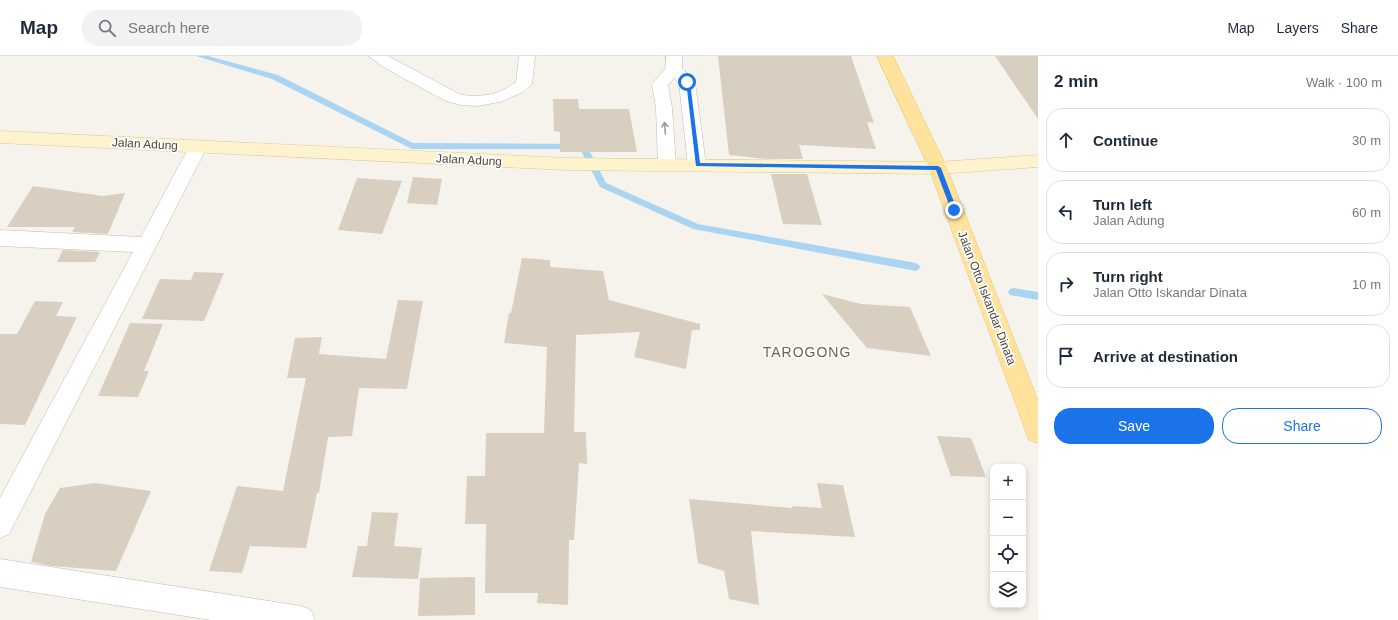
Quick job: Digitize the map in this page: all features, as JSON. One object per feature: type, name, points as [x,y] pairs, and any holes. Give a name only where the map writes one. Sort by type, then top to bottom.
[{"type":"main road","name":"Jalan Otto Iskandar Dinata","points":[[885,56],[938,168],[1038,432]]},
{"type":"main road","name":"Jalan Adung","points":[[0,137],[605,165],[698,164],[938,168],[1038,161]]},
{"type":"street","points":[[377,56],[394,67],[460,100],[475,100],[500,98],[515,92],[520,88],[524,84],[527,56]]},
{"type":"street","points":[[667,164],[664,108],[660,84],[674,62],[687,82],[698,164]]},
{"type":"street","points":[[0,524],[198,147]]},
{"type":"street","points":[[0,238],[147,245]]},
{"type":"street","points":[[0,573],[301,620]]},
{"type":"building","points":[[718,56],[851,56],[874,123],[867,122],[876,149],[799,145],[803,159],[767,159],[729,155]]},
{"type":"building","points":[[995,56],[1038,56],[1038,119]]},
{"type":"building","points":[[553,99],[578,99],[579,109],[629,109],[637,152],[560,152],[560,132],[554,131]]},
{"type":"building","points":[[771,174],[807,174],[822,225],[783,224]]},
{"type":"building","points":[[413,177],[442,179],[437,205],[407,203]]},
{"type":"building","points":[[357,178],[402,181],[382,234],[338,230]]},
{"type":"building","points":[[33,186],[103,196],[125,193],[108,234],[72,232],[75,227],[7,227]]},
{"type":"building","points":[[63,250],[100,252],[95,262],[57,262]]},
{"type":"building","points":[[522,258],[550,260],[550,267],[603,271],[609,300],[700,324],[700,330],[692,330],[686,369],[634,357],[640,332],[576,335],[574,432],[586,432],[587,464],[579,463],[574,540],[569,540],[568,605],[537,603],[538,593],[485,593],[486,524],[465,524],[467,476],[485,476],[486,433],[544,433],[547,347],[504,343],[509,313],[511,313]]},
{"type":"building","points":[[194,272],[224,273],[204,321],[142,319],[160,279],[191,280]]},
{"type":"building","points":[[822,294],[861,304],[910,307],[931,356],[867,348]]},
{"type":"building","points":[[398,300],[423,301],[407,389],[359,388],[352,436],[328,437],[319,493],[317,493],[306,548],[250,546],[242,573],[209,571],[237,486],[283,491],[306,378],[287,378],[295,338],[322,337],[319,354],[386,359]]},
{"type":"building","points":[[35,301],[63,302],[56,316],[77,317],[25,425],[0,424],[0,334],[17,334]]},
{"type":"building","points":[[130,323],[163,324],[144,371],[149,371],[138,397],[98,396]]},
{"type":"building","points":[[937,436],[971,438],[986,477],[951,476]]},
{"type":"building","points":[[95,483],[151,491],[116,571],[52,566],[31,562],[45,514],[60,488]]},
{"type":"building","points":[[817,483],[843,485],[855,537],[751,531],[759,605],[729,599],[724,571],[698,563],[689,499],[792,508],[792,506],[822,508]]},
{"type":"building","points":[[372,512],[398,513],[394,546],[422,548],[418,579],[352,577],[358,546],[367,546]]},
{"type":"building","points":[[475,577],[475,615],[418,616],[420,578]]},
{"type":"waterway","points":[[200,56],[275,77],[412,146],[583,146],[603,185],[696,227],[916,267]]},
{"type":"waterway","points":[[1013,292],[1038,296]]},
{"type":"district","name":"TAROGONG","points":[[807,352]]},
{"type":"route","points":[[687,82],[698,164],[938,168],[954,210]]}]
